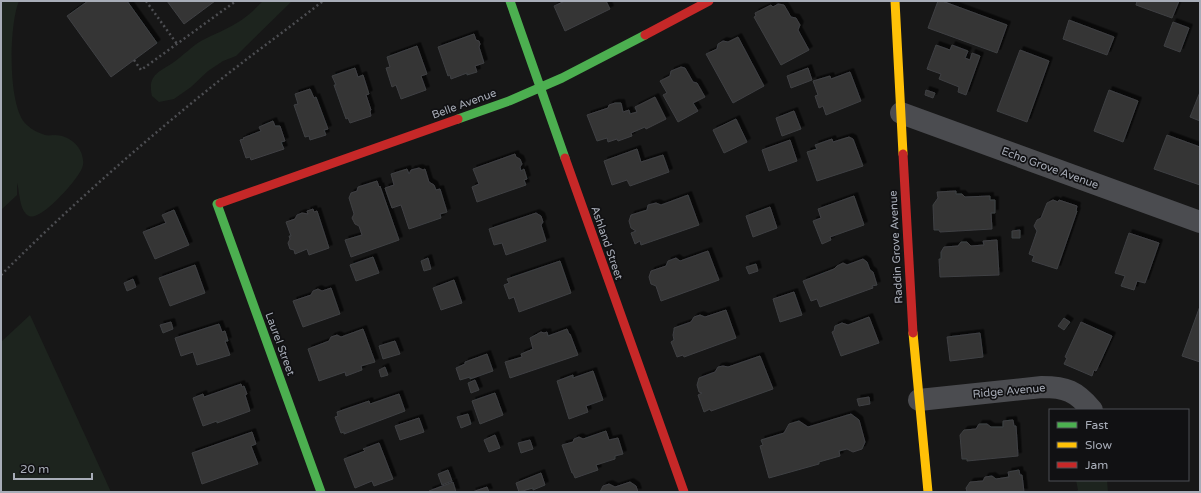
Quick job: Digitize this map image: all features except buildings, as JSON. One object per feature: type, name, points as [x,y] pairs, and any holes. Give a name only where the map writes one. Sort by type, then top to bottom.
[{"type":"street","name":"Ashland Street","points":[[510,1],[684,492]]},
{"type":"street","name":"Belle Avenue","points":[[217,204],[542,88],[709,1]]},
{"type":"street","name":"Raddin Grove Avenue","points":[[895,1],[910,301],[928,492]]},
{"type":"street","name":"Echo Grove Avenue","points":[[901,113],[1200,222]]},
{"type":"street","name":"Laurel Street","points":[[217,204],[321,492]]},
{"type":"street","name":"Ridge Avenue","points":[[919,400],[1042,387],[1059,387],[1074,394],[1091,409]]},
{"type":"path","points":[[146,1],[177,44]]},
{"type":"path","points":[[134,60],[141,70],[236,1]]},
{"type":"path","points":[[1,275],[72,207],[166,125],[221,80],[323,1]]},
{"type":"shaded area","points":[[1,1],[19,1],[13,28],[12,66],[16,102],[21,116],[27,125],[40,133],[70,139],[80,150],[82,155],[83,166],[77,177],[57,200],[41,213],[34,216],[29,216],[23,210],[17,183],[17,195],[1,210]]},
{"type":"shaded area","points":[[263,1],[292,1],[236,56],[223,61],[208,71],[191,87],[174,99],[159,102],[152,96],[151,83],[156,74],[201,41],[231,27],[243,19]]},
{"type":"shaded area","points":[[30,315],[111,492],[1,492],[1,342]]},
{"type":"shaded area","points":[[1076,481],[1107,481],[1108,492],[1076,492],[1078,490]]},
{"type":"traffic: fast","points":[[510,1],[565,158]]},
{"type":"traffic: fast","points":[[458,119],[509,101],[562,78],[645,35]]},
{"type":"traffic: fast","points":[[220,203],[217,204],[321,492]]},
{"type":"traffic: slow","points":[[895,1],[903,154]]},
{"type":"traffic: slow","points":[[913,333],[928,492]]},
{"type":"traffic: jam","points":[[645,35],[709,1]]},
{"type":"traffic: jam","points":[[220,203],[458,119]]},
{"type":"traffic: jam","points":[[903,154],[913,333]]},
{"type":"traffic: jam","points":[[565,158],[684,492]]}]
